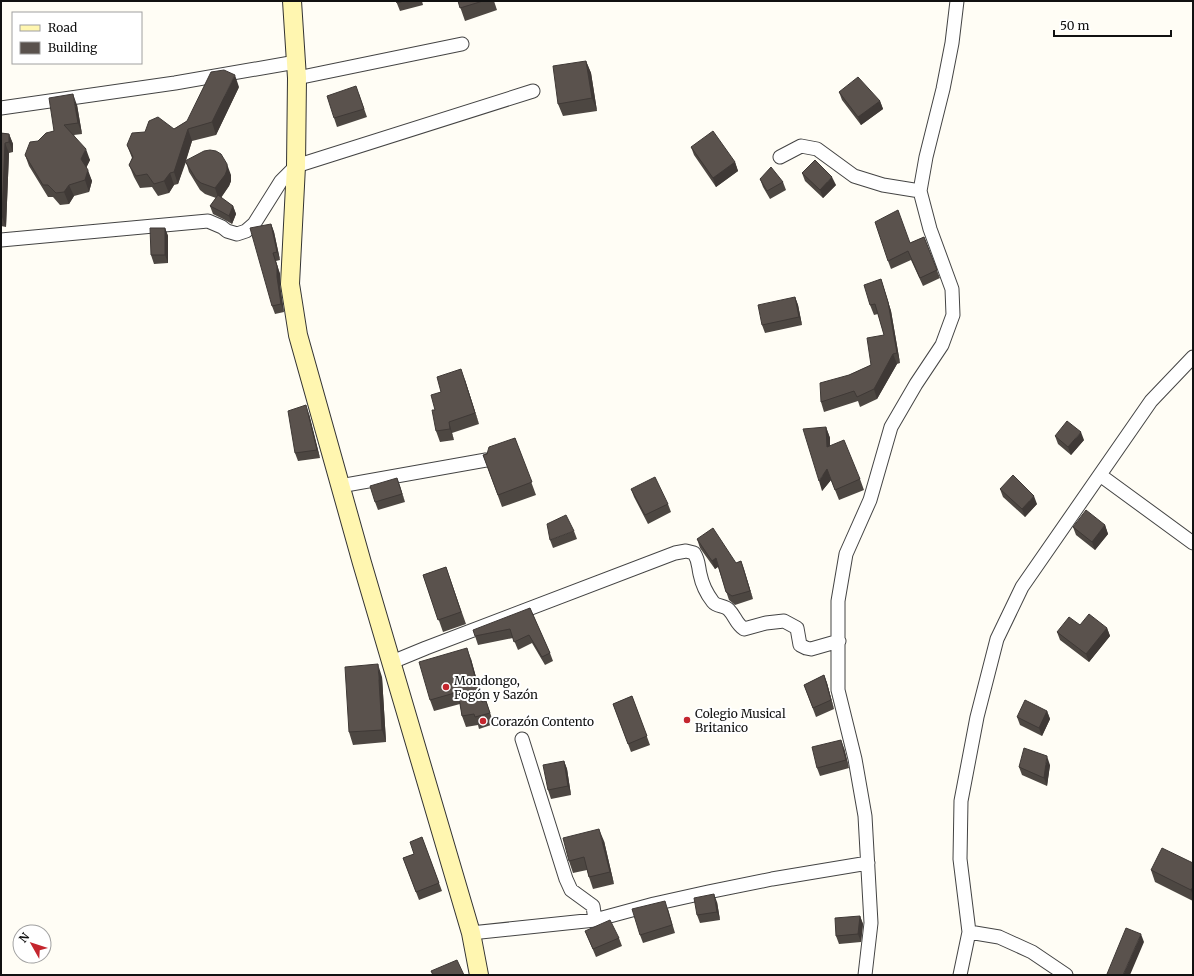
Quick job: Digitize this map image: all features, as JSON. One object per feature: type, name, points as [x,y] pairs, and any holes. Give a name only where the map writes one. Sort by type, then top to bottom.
[{"type":"street","points":[[292,1],[296,70],[296,166],[290,284],[298,334],[340,486],[471,933],[479,975]]},
{"type":"street","points":[[865,975],[871,923],[866,816],[855,760],[838,690],[838,601],[846,554],[870,500],[891,427],[916,384],[942,345],[953,315],[952,288],[930,229],[920,191],[926,158],[943,89],[957,1]]},
{"type":"street","points":[[1,108],[175,83],[296,70],[462,44]]},
{"type":"street","points":[[1,240],[208,221],[222,227],[227,231],[238,234],[246,231],[254,224],[281,181],[296,166],[533,91]]},
{"type":"street","points":[[780,157],[801,146],[817,149],[854,176],[883,185],[920,191]]},
{"type":"street","points":[[960,975],[969,932],[960,859],[961,801],[977,717],[997,639],[1022,587],[1151,401],[1193,357]]},
{"type":"street","points":[[340,486],[486,460]]},
{"type":"street","points":[[1100,475],[1193,543]]},
{"type":"street","points":[[392,662],[675,553],[686,551],[694,553],[698,560],[704,588],[714,604],[730,610],[739,626],[744,629],[766,623],[787,621],[797,628],[800,645],[806,648],[811,649],[839,641]]},
{"type":"street","points":[[522,739],[566,879],[572,890],[593,906],[595,920]]},
{"type":"street","points":[[471,933],[595,920],[654,904],[708,892],[772,879],[868,863]]},
{"type":"street","points":[[969,932],[999,937],[1032,952],[1066,975]]},
{"type":"building","points":[[458,1],[483,1],[460,8]]},
{"type":"building","points":[[586,61],[592,98],[558,104],[553,66]]},
{"type":"building","points":[[224,70],[235,75],[212,122],[188,129],[174,172],[170,173],[164,181],[154,184],[147,174],[136,176],[129,165],[133,157],[127,145],[132,133],[145,132],[149,121],[158,117],[174,129],[187,121],[211,72]]},
{"type":"building","points":[[858,77],[880,101],[858,117],[839,92]]},
{"type":"building","points":[[356,86],[364,109],[334,118],[327,96]]},
{"type":"building","points":[[73,94],[78,123],[64,125],[86,149],[81,159],[88,170],[85,180],[69,185],[64,192],[56,193],[48,185],[43,185],[25,155],[30,142],[38,141],[46,133],[54,131],[49,98]]},
{"type":"building","points":[[713,131],[735,162],[713,178],[691,147]]},
{"type":"building","points":[[1,133],[9,134],[9,142],[5,143],[2,217],[1,217]]},
{"type":"building","points":[[210,150],[221,154],[227,164],[225,175],[215,188],[201,183],[196,179],[185,161],[204,151]]},
{"type":"building","points":[[815,160],[832,177],[820,190],[802,173]]},
{"type":"building","points":[[771,167],[783,182],[767,191],[760,179]]},
{"type":"building","points":[[218,195],[233,206],[229,216],[210,206]]},
{"type":"building","points":[[898,210],[910,243],[924,237],[937,270],[920,278],[908,251],[888,261],[875,222]]},
{"type":"building","points":[[271,224],[277,252],[273,253],[277,266],[281,304],[272,306],[250,228]]},
{"type":"building","points":[[150,228],[165,228],[165,255],[151,255]]},
{"type":"building","points":[[881,279],[888,302],[897,353],[893,354],[874,389],[857,397],[854,391],[821,402],[820,383],[849,375],[871,365],[867,338],[884,335],[875,304],[870,305],[864,285]]},
{"type":"building","points":[[795,297],[799,317],[762,325],[758,305]]},
{"type":"building","points":[[461,369],[475,413],[449,422],[450,429],[436,431],[432,410],[435,410],[431,395],[441,392],[437,377]]},
{"type":"building","points":[[306,405],[317,450],[295,453],[288,411]]},
{"type":"building","points":[[1067,421],[1081,432],[1068,447],[1055,436]]},
{"type":"building","points":[[826,427],[827,447],[844,440],[860,479],[835,490],[827,469],[819,481],[803,429]]},
{"type":"building","points":[[515,438],[532,482],[498,495],[483,455],[487,454],[489,447]]},
{"type":"building","points":[[1013,475],[1034,496],[1022,509],[1000,489]]},
{"type":"building","points":[[655,477],[668,504],[645,515],[631,489]]},
{"type":"building","points":[[397,478],[402,494],[375,502],[370,486]]},
{"type":"building","points":[[1086,510],[1105,525],[1092,542],[1073,527]]},
{"type":"building","points":[[566,515],[574,531],[550,540],[547,524]]},
{"type":"building","points":[[713,528],[736,563],[741,561],[750,591],[732,596],[726,592],[716,558],[712,561],[697,539]]},
{"type":"building","points":[[446,567],[461,612],[438,620],[423,575]]},
{"type":"building","points":[[530,608],[550,653],[542,657],[529,635],[514,642],[510,629],[475,636],[473,630]]},
{"type":"building","points":[[1089,614],[1107,628],[1086,654],[1057,632],[1069,617],[1080,625]]},
{"type":"building","points":[[467,648],[482,702],[486,701],[490,713],[475,717],[474,714],[462,716],[458,692],[430,700],[419,662]]},
{"type":"building","points":[[378,664],[382,730],[349,732],[345,667]]},
{"type":"building","points":[[824,675],[831,700],[813,708],[804,685]]},
{"type":"building","points":[[632,696],[647,736],[628,744],[613,704]]},
{"type":"building","points":[[1025,700],[1047,711],[1039,728],[1017,717]]},
{"type":"building","points":[[841,740],[846,760],[817,768],[812,747]]},
{"type":"building","points":[[1024,748],[1047,756],[1044,778],[1019,767]]},
{"type":"building","points":[[564,761],[568,786],[548,790],[543,765]]},
{"type":"building","points":[[599,829],[610,872],[589,877],[584,857],[569,861],[563,838]]},
{"type":"building","points":[[422,837],[439,883],[416,892],[403,858],[414,854],[410,842]]},
{"type":"building","points":[[1162,848],[1193,863],[1193,887],[1191,890],[1151,870]]},
{"type":"building","points":[[714,894],[717,912],[697,915],[694,898]]},
{"type":"building","points":[[665,901],[672,925],[640,935],[632,909]]},
{"type":"building","points":[[860,916],[858,934],[836,936],[835,918]]},
{"type":"building","points":[[610,920],[619,938],[593,949],[585,931]]},
{"type":"building","points":[[1126,928],[1141,934],[1123,975],[1107,974]]},
{"type":"building","points":[[457,960],[464,975],[433,975],[431,971]]},
{"type":"place","name":"Mondongo, Fogón y Sazón","points":[[446,687]]},
{"type":"place","name":"Colegio Musical Britanico","points":[[687,720]]},
{"type":"place","name":"Corazón Contento","points":[[483,721]]}]
